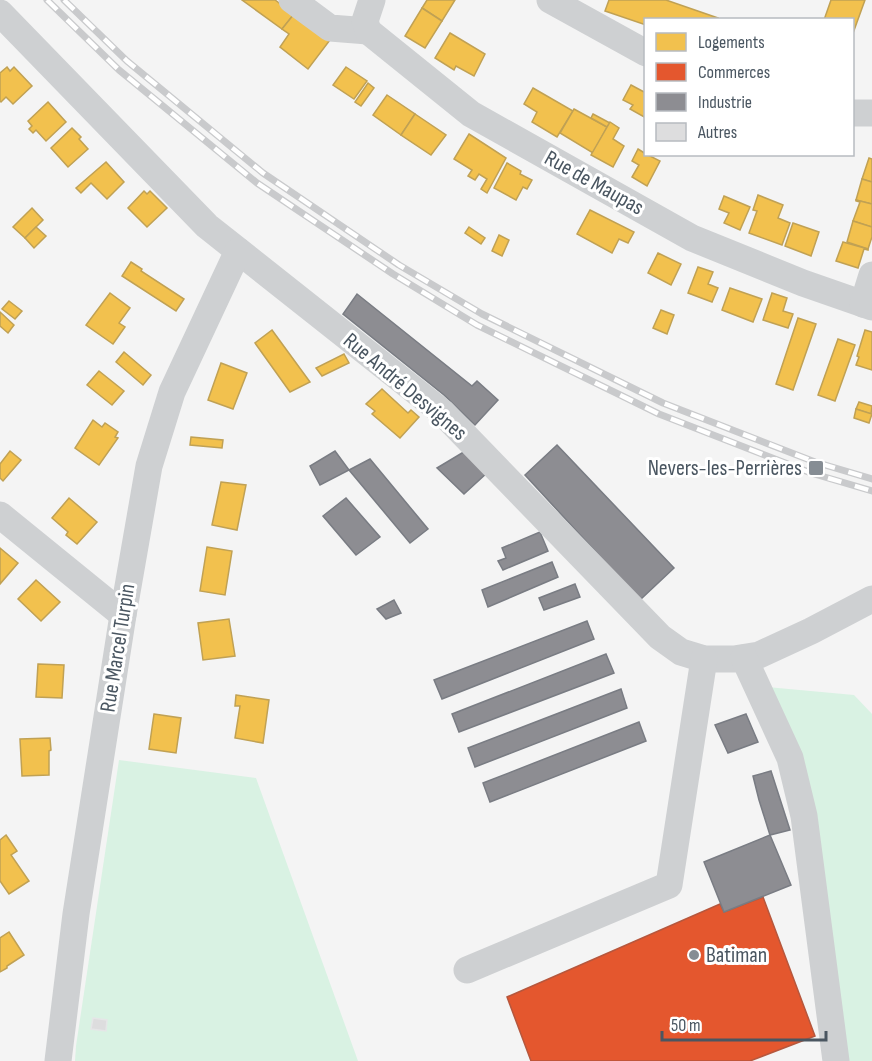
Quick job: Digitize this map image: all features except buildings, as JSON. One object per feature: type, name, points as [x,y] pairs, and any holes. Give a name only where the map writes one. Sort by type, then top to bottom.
[{"type":"street","points":[[292,0],[330,28],[368,31],[365,21],[372,0]]},
{"type":"street","points":[[550,0],[644,52]]},
{"type":"street","name":"Rue André Desvignes","points":[[4,25],[207,226],[442,412],[660,638],[681,652],[704,659],[734,659],[759,655],[872,599]]},
{"type":"street","name":"Rue de Maupas","points":[[368,31],[471,114],[693,238],[803,283],[867,306]]},
{"type":"street","points":[[854,113],[872,113]]},
{"type":"street","name":"Rue Marcel Turpin","points":[[58,1061],[76,914],[149,466],[177,381],[238,251]]},
{"type":"street","points":[[867,306],[872,275]]},
{"type":"street","points":[[0,515],[123,615]]},
{"type":"street","points":[[744,658],[790,758],[804,816],[836,1061]]},
{"type":"street","points":[[467,970],[669,885],[704,659]]},
{"type":"green space","points":[[767,687],[854,695],[872,714],[872,1061],[847,1061]]},
{"type":"green space","points":[[119,760],[256,778],[358,1061],[75,1061]]},
{"type":"railway","points":[[47,0],[119,70],[257,183],[393,274],[477,325],[659,414],[811,473],[872,491]]},
{"type":"railway","points":[[64,0],[127,61],[263,173],[399,265],[482,314],[663,403],[815,462],[872,479]]},
{"type":"place","name":"Nevers-les-Perrières","points":[[816,468]]},
{"type":"place","name":"Batiman","points":[[694,955]]}]
